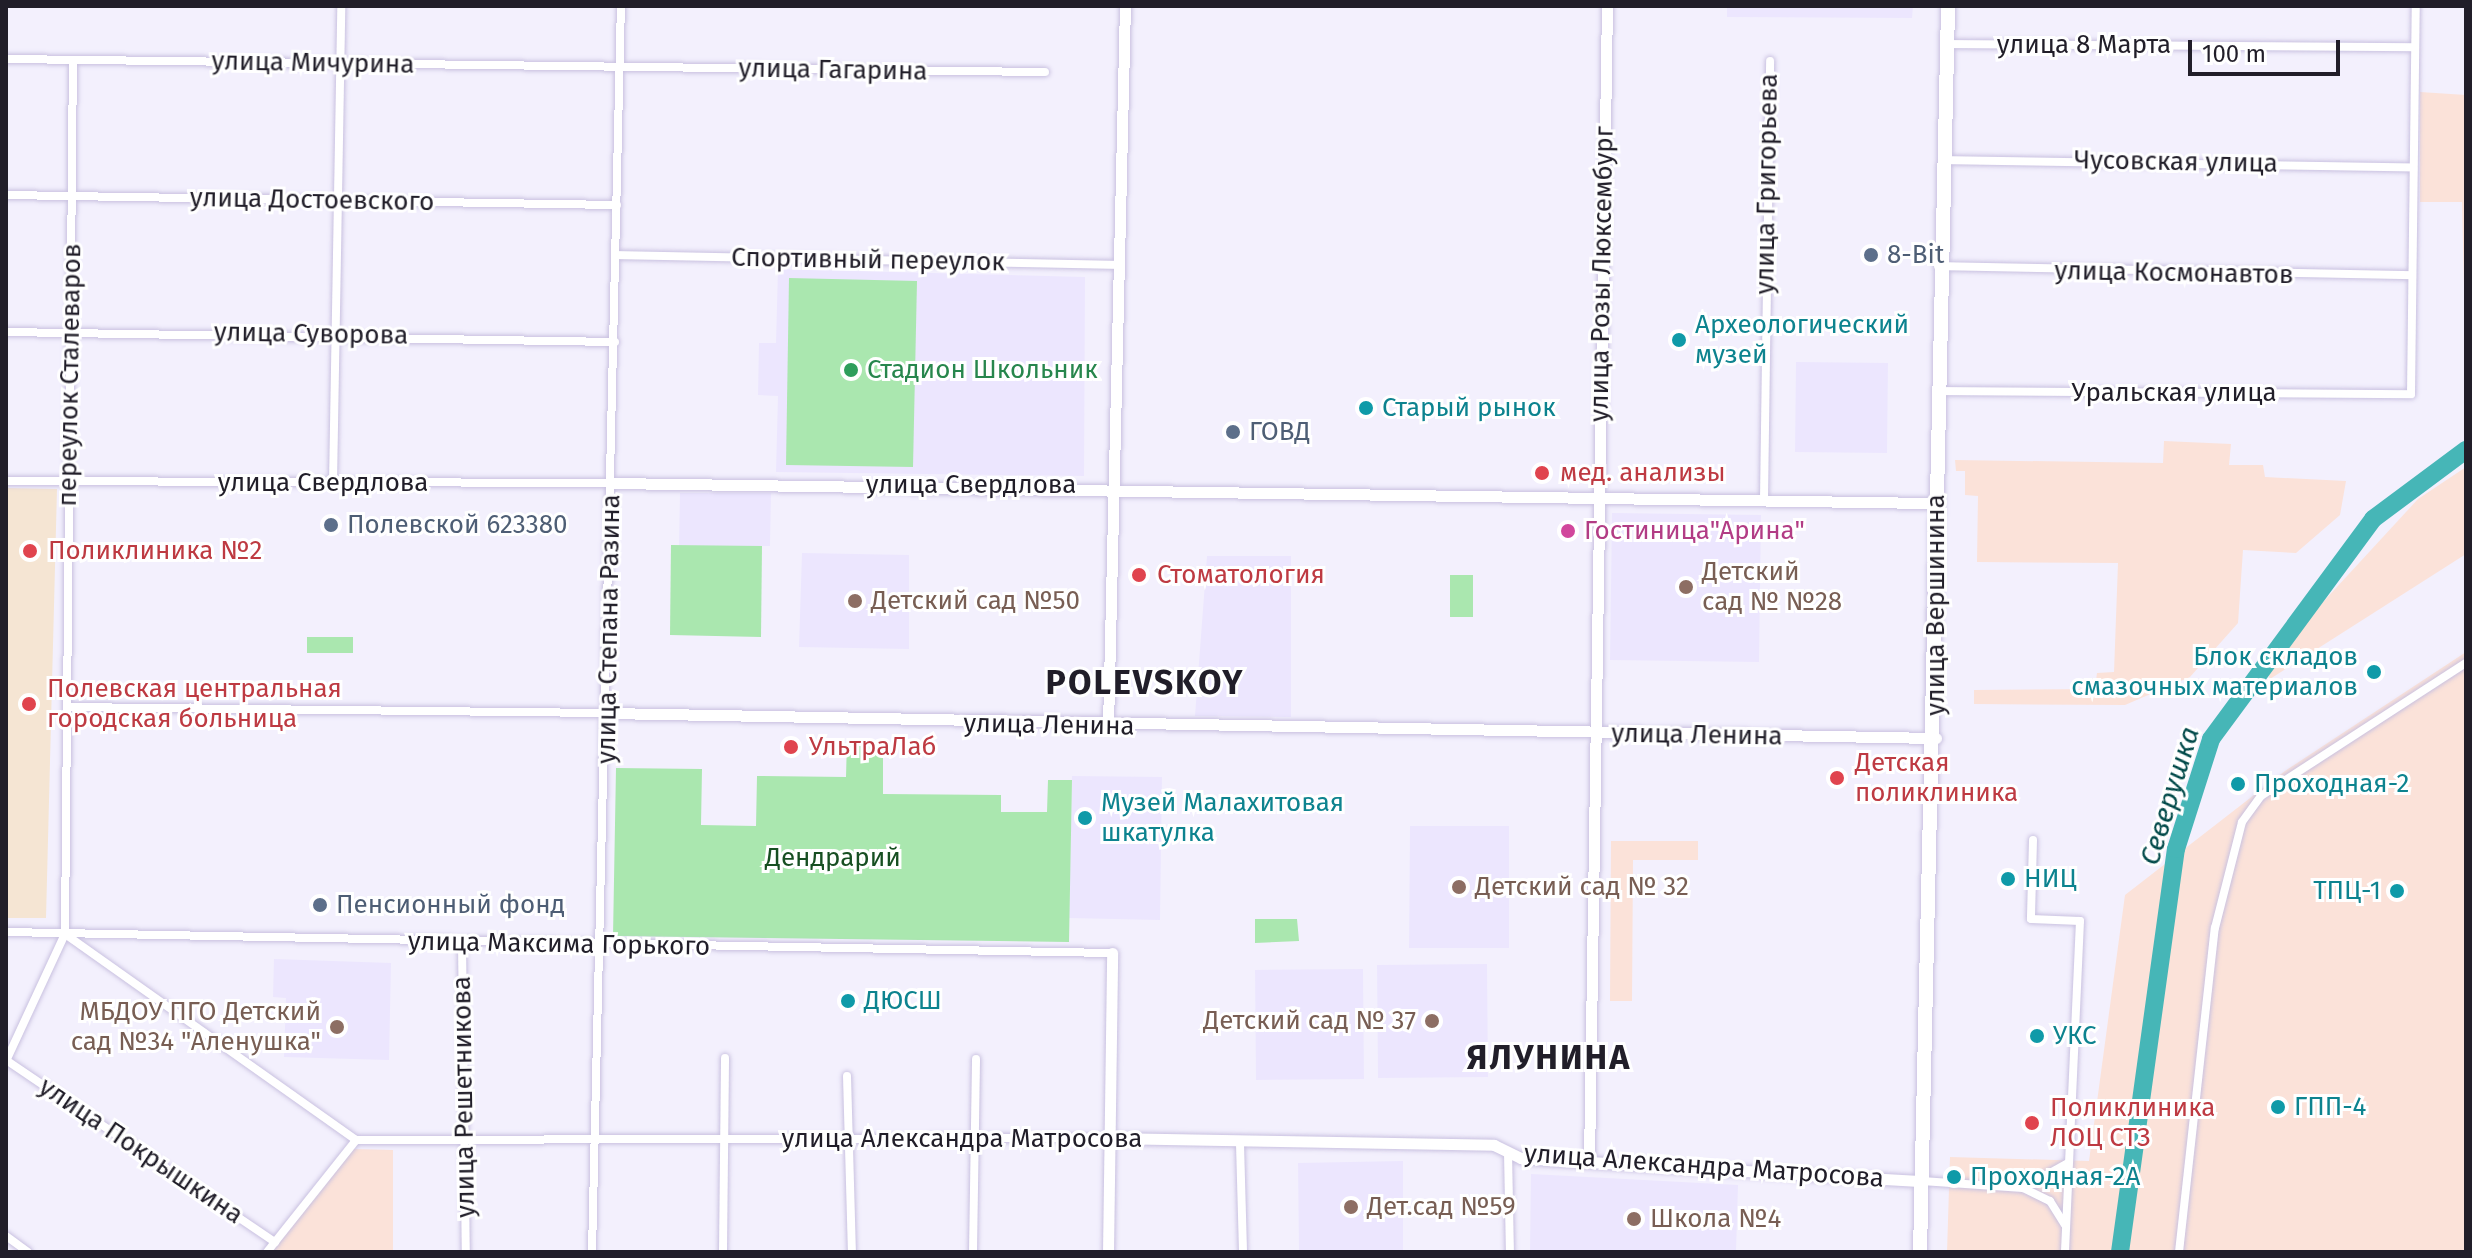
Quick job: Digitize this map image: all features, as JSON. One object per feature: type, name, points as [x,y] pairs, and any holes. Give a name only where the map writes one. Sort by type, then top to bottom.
[{"type":"main road","name":"улица Вершинина","points":[[1920,1252],[1936,738],[1938,266],[1948,6]]},
{"type":"street","points":[[333,483],[341,6]]},
{"type":"street","name":"улица Степана Разина","points":[[592,1252],[595,945],[608,713],[621,6]]},
{"type":"street","points":[[1108,726],[1111,486],[1125,6]]},
{"type":"street","name":"улица Розы Люксембург","points":[[1589,1162],[1607,6]]},
{"type":"street","points":[[2411,275],[2416,6]]},
{"type":"street","name":"улица 8 Марта","points":[[1945,44],[2414,47]]},
{"type":"street","name":"улица Мичурина","points":[[6,59],[620,68]]},
{"type":"street","name":"переулок Сталеваров","points":[[6,1060],[65,934],[73,60]]},
{"type":"street","name":"улица Григорьева","points":[[1764,500],[1770,61]]},
{"type":"street","name":"улица Гагарина","points":[[620,68],[1045,72]]},
{"type":"street","name":"Чусовская улица","points":[[1941,160],[2411,167]]},
{"type":"street","name":"улица Достоевского","points":[[6,195],[617,205]]},
{"type":"street","name":"Спортивный переулок","points":[[617,255],[1119,265]]},
{"type":"street","name":"улица Космонавтов","points":[[1938,266],[2411,275]]},
{"type":"street","name":"Уральская улица","points":[[1937,391],[2411,394],[2411,275]]},
{"type":"street","name":"улица Суворова","points":[[6,332],[336,332],[615,342]]},
{"type":"street","name":"улица Свердлова","points":[[6,481],[1111,486],[1936,503]]},
{"type":"street","points":[[2179,1252],[2215,928],[2242,822],[2261,796],[2466,663]]},
{"type":"street","name":"улица Ленина","points":[[67,707],[608,713],[1108,726],[1936,738]]},
{"type":"street","points":[[2033,840],[2031,919],[2080,921],[2065,1252]]},
{"type":"street","name":"улица Максима Горького","points":[[6,932],[1112,953]]},
{"type":"street","points":[[65,934],[356,1140],[267,1252]]},
{"type":"street","name":"улица Решетникова","points":[[462,942],[466,1252]]},
{"type":"street","points":[[1108,1252],[1112,953]]},
{"type":"street","points":[[723,1252],[725,1058]]},
{"type":"street","points":[[973,1252],[976,1059]]},
{"type":"street","name":"улица Покрышкина","points":[[6,1060],[275,1242]]},
{"type":"street","points":[[847,1076],[852,1252]]},
{"type":"street","name":"улица Александра Матросова","points":[[356,1140],[1108,1138],[1240,1144],[1430,1142],[1589,1162],[1922,1181]]},
{"type":"street","points":[[1240,1144],[1243,1252]]},
{"type":"street","points":[[1508,1152],[1510,1252]]},
{"type":"street","points":[[1922,1181],[2023,1188],[2042,1184],[2068,1163]]},
{"type":"street","points":[[2023,1188],[2050,1201],[2065,1226]]},
{"type":"street","points":[[6,1236],[28,1252]]},
{"type":"shaded area","points":[[1727,6],[1913,6],[1912,18],[1727,17]]},
{"type":"shaded area","points":[[2420,92],[2466,95],[2466,371],[2462,202],[2420,202]]},
{"type":"shaded area","points":[[778,269],[1085,277],[1084,476],[776,472],[778,396],[758,395],[759,343],[776,343]]},
{"type":"shaded area","points":[[1796,362],[1888,363],[1887,453],[1795,452]]},
{"type":"shaded area","points":[[2164,441],[2231,444],[2229,465],[2263,465],[2265,477],[2346,481],[2340,515],[2296,553],[2243,550],[2238,623],[2190,677],[2125,705],[1974,704],[1974,690],[2095,689],[2097,673],[2114,672],[2118,563],[1977,562],[1978,496],[1965,495],[1965,471],[1956,471],[1955,460],[2163,463]]},
{"type":"shaded area","points":[[2466,467],[2466,554],[2270,679],[2264,666],[2418,499]]},
{"type":"shaded area","name":"Полевская центральная городская больница","points":[[6,488],[57,489],[46,918],[6,918]]},
{"type":"shaded area","points":[[680,493],[771,493],[770,546],[679,546]]},
{"type":"shaded area","name":"Детский сад № №28","points":[[1612,513],[1761,515],[1759,662],[1610,660]]},
{"type":"shaded area","name":"Детский сад №50","points":[[802,553],[909,555],[909,649],[799,647]]},
{"type":"shaded area","points":[[1207,556],[1291,556],[1291,717],[1195,716]]},
{"type":"shaded area","points":[[2466,652],[2466,1252],[1947,1252],[1950,1157],[2089,1161],[2125,895],[2285,771]]},
{"type":"shaded area","points":[[1072,776],[1162,777],[1160,920],[1069,918]]},
{"type":"shaded area","name":"Детский сад № 32","points":[[1410,826],[1509,826],[1509,948],[1409,948]]},
{"type":"shaded area","points":[[1611,841],[1698,841],[1698,860],[1633,860],[1632,1001],[1610,1001]]},
{"type":"shaded area","name":"МБДОУ ПГО Детский сад №34 \"Аленушка\"","points":[[274,959],[391,963],[389,1060],[284,1057],[286,998],[273,997]]},
{"type":"shaded area","name":"Детский сад № 37","points":[[1487,964],[1488,1077],[1378,1078],[1377,965]]},
{"type":"shaded area","points":[[1363,969],[1364,1079],[1256,1080],[1255,970]]},
{"type":"shaded area","points":[[353,1149],[393,1150],[393,1252],[272,1252]]},
{"type":"shaded area","name":"Дет.сад №59","points":[[1403,1161],[1403,1252],[1299,1252],[1298,1163]]},
{"type":"shaded area","name":"Школа №4","points":[[1531,1174],[1738,1185],[1736,1252],[1530,1252]]},
{"type":"green space","name":"Стадион Школьник","points":[[789,278],[917,281],[913,467],[786,465]]},
{"type":"green space","points":[[671,545],[762,546],[761,637],[670,635]]},
{"type":"green space","points":[[1450,575],[1473,575],[1473,617],[1450,617]]},
{"type":"green space","points":[[307,637],[353,637],[353,653],[307,653]]},
{"type":"green space","name":"Дендрарий","points":[[847,740],[883,740],[883,794],[1001,795],[1001,812],[1047,812],[1048,780],[1072,780],[1069,942],[613,936],[616,768],[702,769],[701,825],[756,826],[757,776],[846,777]]},
{"type":"green space","points":[[1255,919],[1297,919],[1299,941],[1255,943]]},
{"type":"waterway","name":"Северушка","points":[[2120,1252],[2176,849],[2211,739],[2373,519],[2466,450]]},
{"type":"place","name":"8-Bit","points":[[1871,255]]},
{"type":"place","name":"Археологический музей","points":[[1679,340]]},
{"type":"place","name":"Стадион Школьник","points":[[851,370]]},
{"type":"place","name":"Старый рынок","points":[[1366,408]]},
{"type":"place","name":"ГОВД","points":[[1233,432]]},
{"type":"place","name":"мед. анализы","points":[[1542,473]]},
{"type":"place","name":"Полевской 623380","points":[[331,525]]},
{"type":"place","name":"Гостиница\"Арина\"","points":[[1568,531]]},
{"type":"place","name":"Поликлиника №2","points":[[30,551]]},
{"type":"place","name":"Стоматология","points":[[1139,575]]},
{"type":"place","name":"Детский сад № №28","points":[[1686,587]]},
{"type":"place","name":"Детский сад №50","points":[[855,601]]},
{"type":"place","name":"Блок складов смазочных материалов","points":[[2374,672]]},
{"type":"place","name":"Полевская центральная городская больница","points":[[29,704]]},
{"type":"place","name":"УльтраЛаб","points":[[791,747]]},
{"type":"place","name":"Детская поликлиника","points":[[1837,778]]},
{"type":"place","name":"Проходная-2","points":[[2238,784]]},
{"type":"place","name":"Музей Малахитовая шкатулка","points":[[1085,818]]},
{"type":"place","name":"НИЦ","points":[[2008,879]]},
{"type":"place","name":"Детский сад № 32","points":[[1459,887]]},
{"type":"place","name":"ТПЦ-1","points":[[2397,891]]},
{"type":"place","name":"Пенсионный фонд","points":[[320,905]]},
{"type":"place","name":"ДЮСШ","points":[[848,1001]]},
{"type":"place","name":"Детский сад № 37","points":[[1432,1021]]},
{"type":"place","name":"МБДОУ ПГО Детский сад №34 \"Аленушка\"","points":[[337,1027]]},
{"type":"place","name":"УКС","points":[[2037,1036]]},
{"type":"place","name":"ГПП-4","points":[[2278,1107]]},
{"type":"place","name":"Поликлиника ЛОЦ СТЗ","points":[[2032,1123]]},
{"type":"place","name":"Проходная-2А","points":[[1954,1177]]},
{"type":"place","name":"Дет.сад №59","points":[[1351,1207]]},
{"type":"place","name":"Школа №4","points":[[1634,1219]]},
{"type":"district","name":"POLEVSKOY","points":[[1145,683]]},
{"type":"district","name":"ЯЛУНИНА","points":[[1549,1058]]}]
